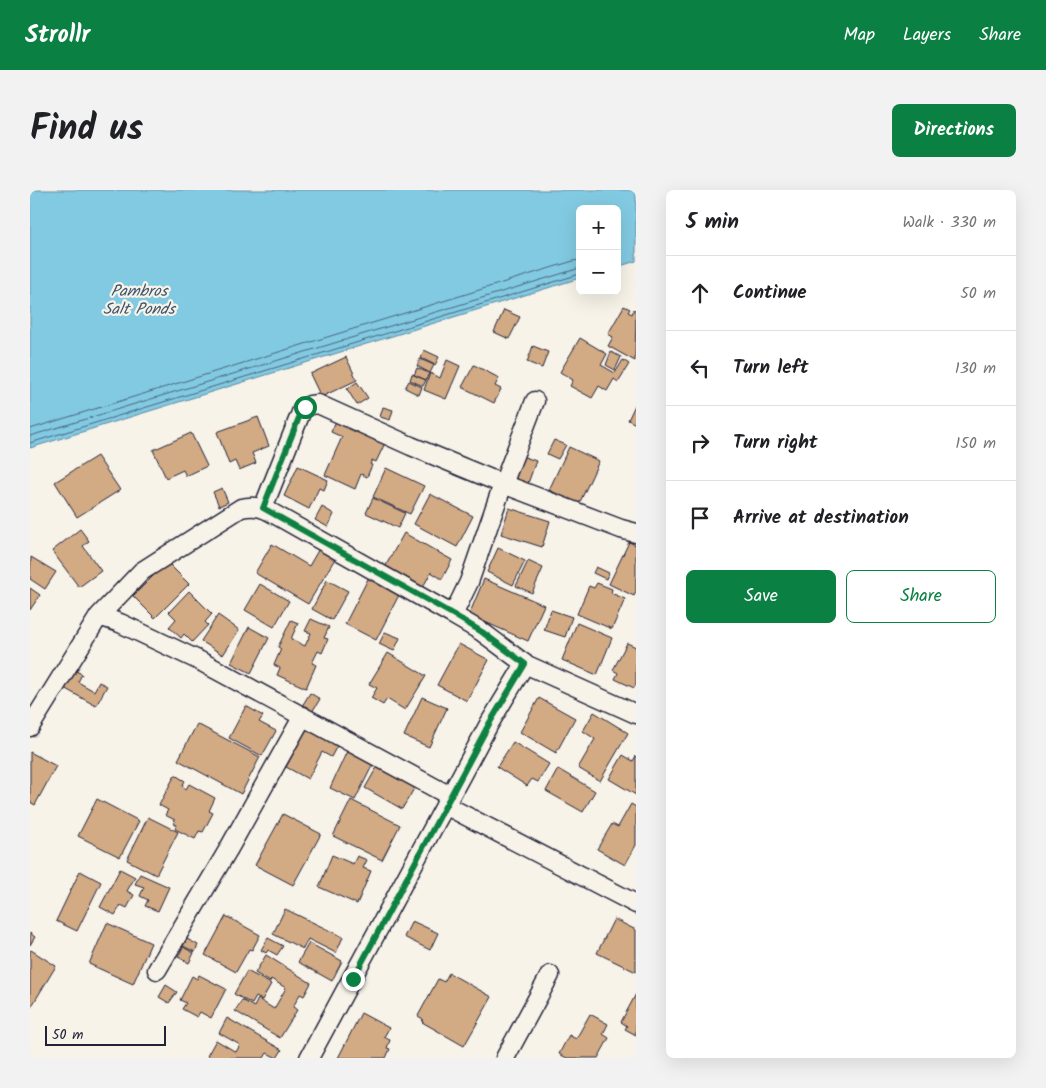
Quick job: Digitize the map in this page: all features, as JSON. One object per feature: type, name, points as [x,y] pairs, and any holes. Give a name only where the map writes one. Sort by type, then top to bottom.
[{"type":"street","points":[[454,615],[469,582],[503,484],[535,401]]},
{"type":"street","points":[[263,508],[302,410],[310,405],[318,404],[411,446],[503,484],[636,533]]},
{"type":"street","points":[[30,727],[99,616],[142,571],[241,508],[252,505],[263,508],[454,615],[482,632],[525,664],[636,714]]},
{"type":"street","points":[[99,616],[120,623],[200,661],[303,716],[447,800],[636,904]]},
{"type":"street","points":[[309,1058],[447,800],[525,664]]},
{"type":"street","points":[[157,970],[228,850],[303,716]]},
{"type":"street","points":[[505,1058],[550,975]]},
{"type":"water","name":"Pambros Salt Ponds","points":[[30,190],[636,190],[636,261],[621,266],[621,205],[576,205],[576,279],[30,448]]},
{"type":"building","points":[[624,306],[630,309],[628,312],[632,314],[634,309],[636,311],[635,361],[608,346],[613,337],[608,334]]},
{"type":"building","points":[[504,310],[520,317],[509,339],[494,332]]},
{"type":"building","points":[[580,338],[607,354],[601,365],[615,373],[623,360],[629,364],[618,382],[614,379],[607,391],[599,386],[592,398],[570,386],[573,380],[560,372]]},
{"type":"building","points":[[533,346],[548,352],[542,368],[527,362]]},
{"type":"building","points":[[424,350],[439,357],[435,365],[421,358]]},
{"type":"building","points":[[611,352],[621,357],[615,370],[606,365]]},
{"type":"building","points":[[346,357],[357,380],[321,397],[310,374]]},
{"type":"building","points":[[420,359],[434,365],[430,373],[417,366]]},
{"type":"building","points":[[447,360],[460,366],[446,399],[424,390],[430,373],[440,378]]},
{"type":"building","points":[[474,365],[499,378],[495,386],[501,389],[494,403],[462,387]]},
{"type":"building","points":[[417,368],[429,373],[426,380],[414,375]]},
{"type":"building","points":[[412,374],[426,380],[423,386],[410,380]]},
{"type":"building","points":[[409,381],[422,387],[419,395],[405,388]]},
{"type":"building","points":[[357,382],[368,398],[357,405],[347,389]]},
{"type":"building","points":[[636,403],[636,424],[628,420]]},
{"type":"building","points":[[383,407],[393,410],[390,420],[380,417]]},
{"type":"building","points":[[258,417],[269,446],[252,453],[256,463],[239,470],[235,461],[229,464],[217,432]]},
{"type":"building","points":[[336,421],[385,443],[376,462],[372,460],[367,477],[361,474],[355,489],[325,475],[342,437],[331,432]]},
{"type":"building","points":[[191,433],[207,466],[186,476],[183,470],[166,478],[153,450]]},
{"type":"building","points":[[554,440],[566,445],[558,459],[547,454]]},
{"type":"building","points":[[569,447],[599,461],[579,504],[549,490]]},
{"type":"building","points":[[97,456],[120,490],[77,517],[55,482]]},
{"type":"building","points":[[522,456],[536,461],[527,486],[513,480]]},
{"type":"building","points":[[298,466],[328,480],[324,490],[319,488],[309,509],[284,496]]},
{"type":"building","points":[[386,468],[424,486],[410,514],[373,497]]},
{"type":"building","points":[[222,488],[228,502],[219,506],[213,492]]},
{"type":"building","points":[[430,494],[473,516],[457,547],[414,524]]},
{"type":"building","points":[[373,498],[405,513],[398,528],[366,513]]},
{"type":"building","points":[[322,507],[334,514],[328,527],[315,520]]},
{"type":"building","points":[[509,508],[550,521],[542,547],[501,534]]},
{"type":"building","points":[[80,529],[89,541],[83,546],[101,571],[79,587],[52,551]]},
{"type":"building","points":[[404,533],[452,560],[442,579],[431,572],[423,587],[385,567]]},
{"type":"building","points":[[629,542],[636,545],[636,592],[634,596],[609,584]]},
{"type":"building","points":[[272,544],[309,566],[320,547],[336,557],[308,604],[255,573]]},
{"type":"building","points":[[498,548],[525,561],[513,585],[487,572]]},
{"type":"building","points":[[31,557],[56,572],[45,589],[30,579]]},
{"type":"building","points":[[528,561],[543,568],[532,593],[516,586]]},
{"type":"building","points":[[167,562],[189,584],[155,618],[133,596]]},
{"type":"building","points":[[596,567],[609,573],[606,579],[593,573]]},
{"type":"building","points":[[369,577],[400,593],[376,640],[345,624]]},
{"type":"building","points":[[484,579],[544,605],[528,641],[469,615]]},
{"type":"building","points":[[327,580],[348,591],[332,620],[312,609]]},
{"type":"building","points":[[597,583],[612,589],[611,593],[625,599],[612,629],[577,614],[589,586],[594,588]]},
{"type":"building","points":[[260,584],[289,601],[274,627],[245,610]]},
{"type":"building","points":[[30,588],[40,595],[30,610]]},
{"type":"building","points":[[189,591],[212,614],[205,622],[208,625],[192,642],[184,634],[181,638],[169,627],[176,619],[169,612]]},
{"type":"building","points":[[551,610],[572,617],[565,637],[544,630]]},
{"type":"building","points":[[218,615],[239,630],[223,655],[201,641]]},
{"type":"building","points":[[311,619],[329,627],[324,638],[328,639],[322,653],[318,651],[312,663],[316,665],[306,688],[277,675],[280,668],[274,665],[281,649],[278,647],[291,620],[298,623],[291,639],[305,646],[311,633],[305,631]]},
{"type":"building","points":[[577,623],[612,638],[597,675],[562,660]]},
{"type":"building","points":[[249,627],[269,638],[251,673],[231,663]]},
{"type":"building","points":[[385,632],[400,638],[394,651],[379,644]]},
{"type":"building","points":[[627,643],[636,647],[636,684],[634,688],[615,679],[618,673],[613,670]]},
{"type":"building","points":[[459,644],[489,660],[467,701],[437,685]]},
{"type":"building","points":[[388,653],[426,676],[405,710],[387,699],[383,705],[371,698],[377,688],[369,684]]},
{"type":"building","points":[[74,670],[82,674],[78,682],[94,691],[99,682],[107,686],[96,706],[64,688]]},
{"type":"building","points":[[310,693],[320,699],[312,712],[302,706]]},
{"type":"building","points":[[422,697],[447,708],[429,747],[404,736]]},
{"type":"building","points":[[539,698],[575,718],[556,753],[520,732]]},
{"type":"building","points":[[246,706],[263,716],[259,722],[276,731],[262,756],[229,738]]},
{"type":"building","points":[[594,712],[628,733],[600,781],[578,768],[595,739],[583,731]]},
{"type":"building","points":[[197,724],[260,757],[241,794],[178,760]]},
{"type":"building","points":[[308,726],[339,742],[331,757],[322,752],[308,779],[286,767]]},
{"type":"building","points":[[513,742],[549,764],[538,782],[532,779],[527,786],[497,767]]},
{"type":"building","points":[[348,749],[374,762],[355,800],[330,788]]},
{"type":"building","points":[[30,752],[56,766],[35,805],[30,802]]},
{"type":"building","points":[[623,755],[633,761],[636,756],[636,795],[609,779]]},
{"type":"building","points":[[381,760],[418,782],[402,809],[365,788]]},
{"type":"building","points":[[558,769],[595,791],[583,812],[546,791]]},
{"type":"building","points":[[175,775],[185,781],[182,786],[186,789],[189,784],[215,798],[209,811],[213,813],[203,832],[199,831],[195,839],[175,829],[177,825],[174,824],[175,820],[165,815],[168,810],[159,805]]},
{"type":"building","points":[[97,799],[139,821],[120,857],[78,836]]},
{"type":"building","points":[[351,800],[400,825],[382,860],[333,836]]},
{"type":"building","points":[[631,804],[636,807],[636,845],[625,865],[597,849],[612,824],[618,827]]},
{"type":"building","points":[[283,814],[321,834],[293,885],[255,865]]},
{"type":"building","points":[[148,817],[178,832],[156,875],[127,860]]},
{"type":"building","points":[[332,855],[353,864],[357,856],[367,860],[363,868],[371,871],[357,904],[319,887]]},
{"type":"building","points":[[120,869],[135,877],[127,891],[134,895],[127,908],[121,905],[115,915],[100,907]]},
{"type":"building","points":[[80,871],[101,882],[77,931],[56,921]]},
{"type":"building","points":[[140,874],[169,887],[158,911],[145,906],[148,900],[140,896],[144,887],[135,884]]},
{"type":"building","points":[[285,909],[343,937],[336,953],[308,939],[303,949],[273,934]]},
{"type":"building","points":[[226,916],[260,935],[252,950],[249,949],[236,972],[205,955]]},
{"type":"building","points":[[614,919],[636,930],[636,972],[597,953]]},
{"type":"building","points":[[412,921],[438,933],[430,950],[404,937]]},
{"type":"building","points":[[107,923],[151,943],[133,984],[89,964]]},
{"type":"building","points":[[30,933],[35,937],[30,945]]},
{"type":"building","points":[[268,938],[283,946],[277,955],[268,950],[266,953],[261,950]]},
{"type":"building","points":[[187,939],[198,945],[195,952],[183,946]]},
{"type":"building","points":[[309,943],[342,961],[332,981],[298,962]]},
{"type":"building","points":[[183,947],[194,953],[189,963],[178,957]]},
{"type":"building","points":[[30,951],[56,966],[30,1009]]},
{"type":"building","points":[[266,955],[311,983],[304,996],[300,994],[293,1007],[297,1010],[280,1038],[235,1011],[242,1000],[254,1007],[258,999],[274,1009],[286,988],[271,979],[270,982],[255,973]]},
{"type":"building","points":[[247,971],[271,984],[262,1000],[256,997],[252,1004],[234,994]]},
{"type":"building","points":[[449,973],[492,997],[464,1046],[422,1022],[423,1019],[418,1016],[438,979],[444,982]]},
{"type":"building","points":[[199,975],[226,989],[211,1018],[200,1012],[197,1017],[182,1009],[186,1003],[180,1000],[192,976],[197,979]]},
{"type":"building","points":[[166,985],[177,992],[169,1003],[159,997]]},
{"type":"building","points":[[636,994],[636,1035],[625,1029],[627,1026],[621,1022]]},
{"type":"building","points":[[361,1013],[389,1028],[384,1037],[390,1040],[387,1048],[390,1049],[386,1058],[338,1058]]},
{"type":"building","points":[[590,1014],[608,1024],[603,1034],[609,1038],[598,1058],[567,1058],[559,1054],[569,1035],[576,1039]]},
{"type":"building","points":[[227,1018],[282,1050],[277,1058],[267,1053],[264,1058],[211,1058],[207,1056],[216,1040],[236,1052],[240,1045],[219,1033]]},
{"type":"route","points":[[305,407],[302,410],[263,508],[454,615],[482,632],[525,664],[489,724],[353,979]]}]
